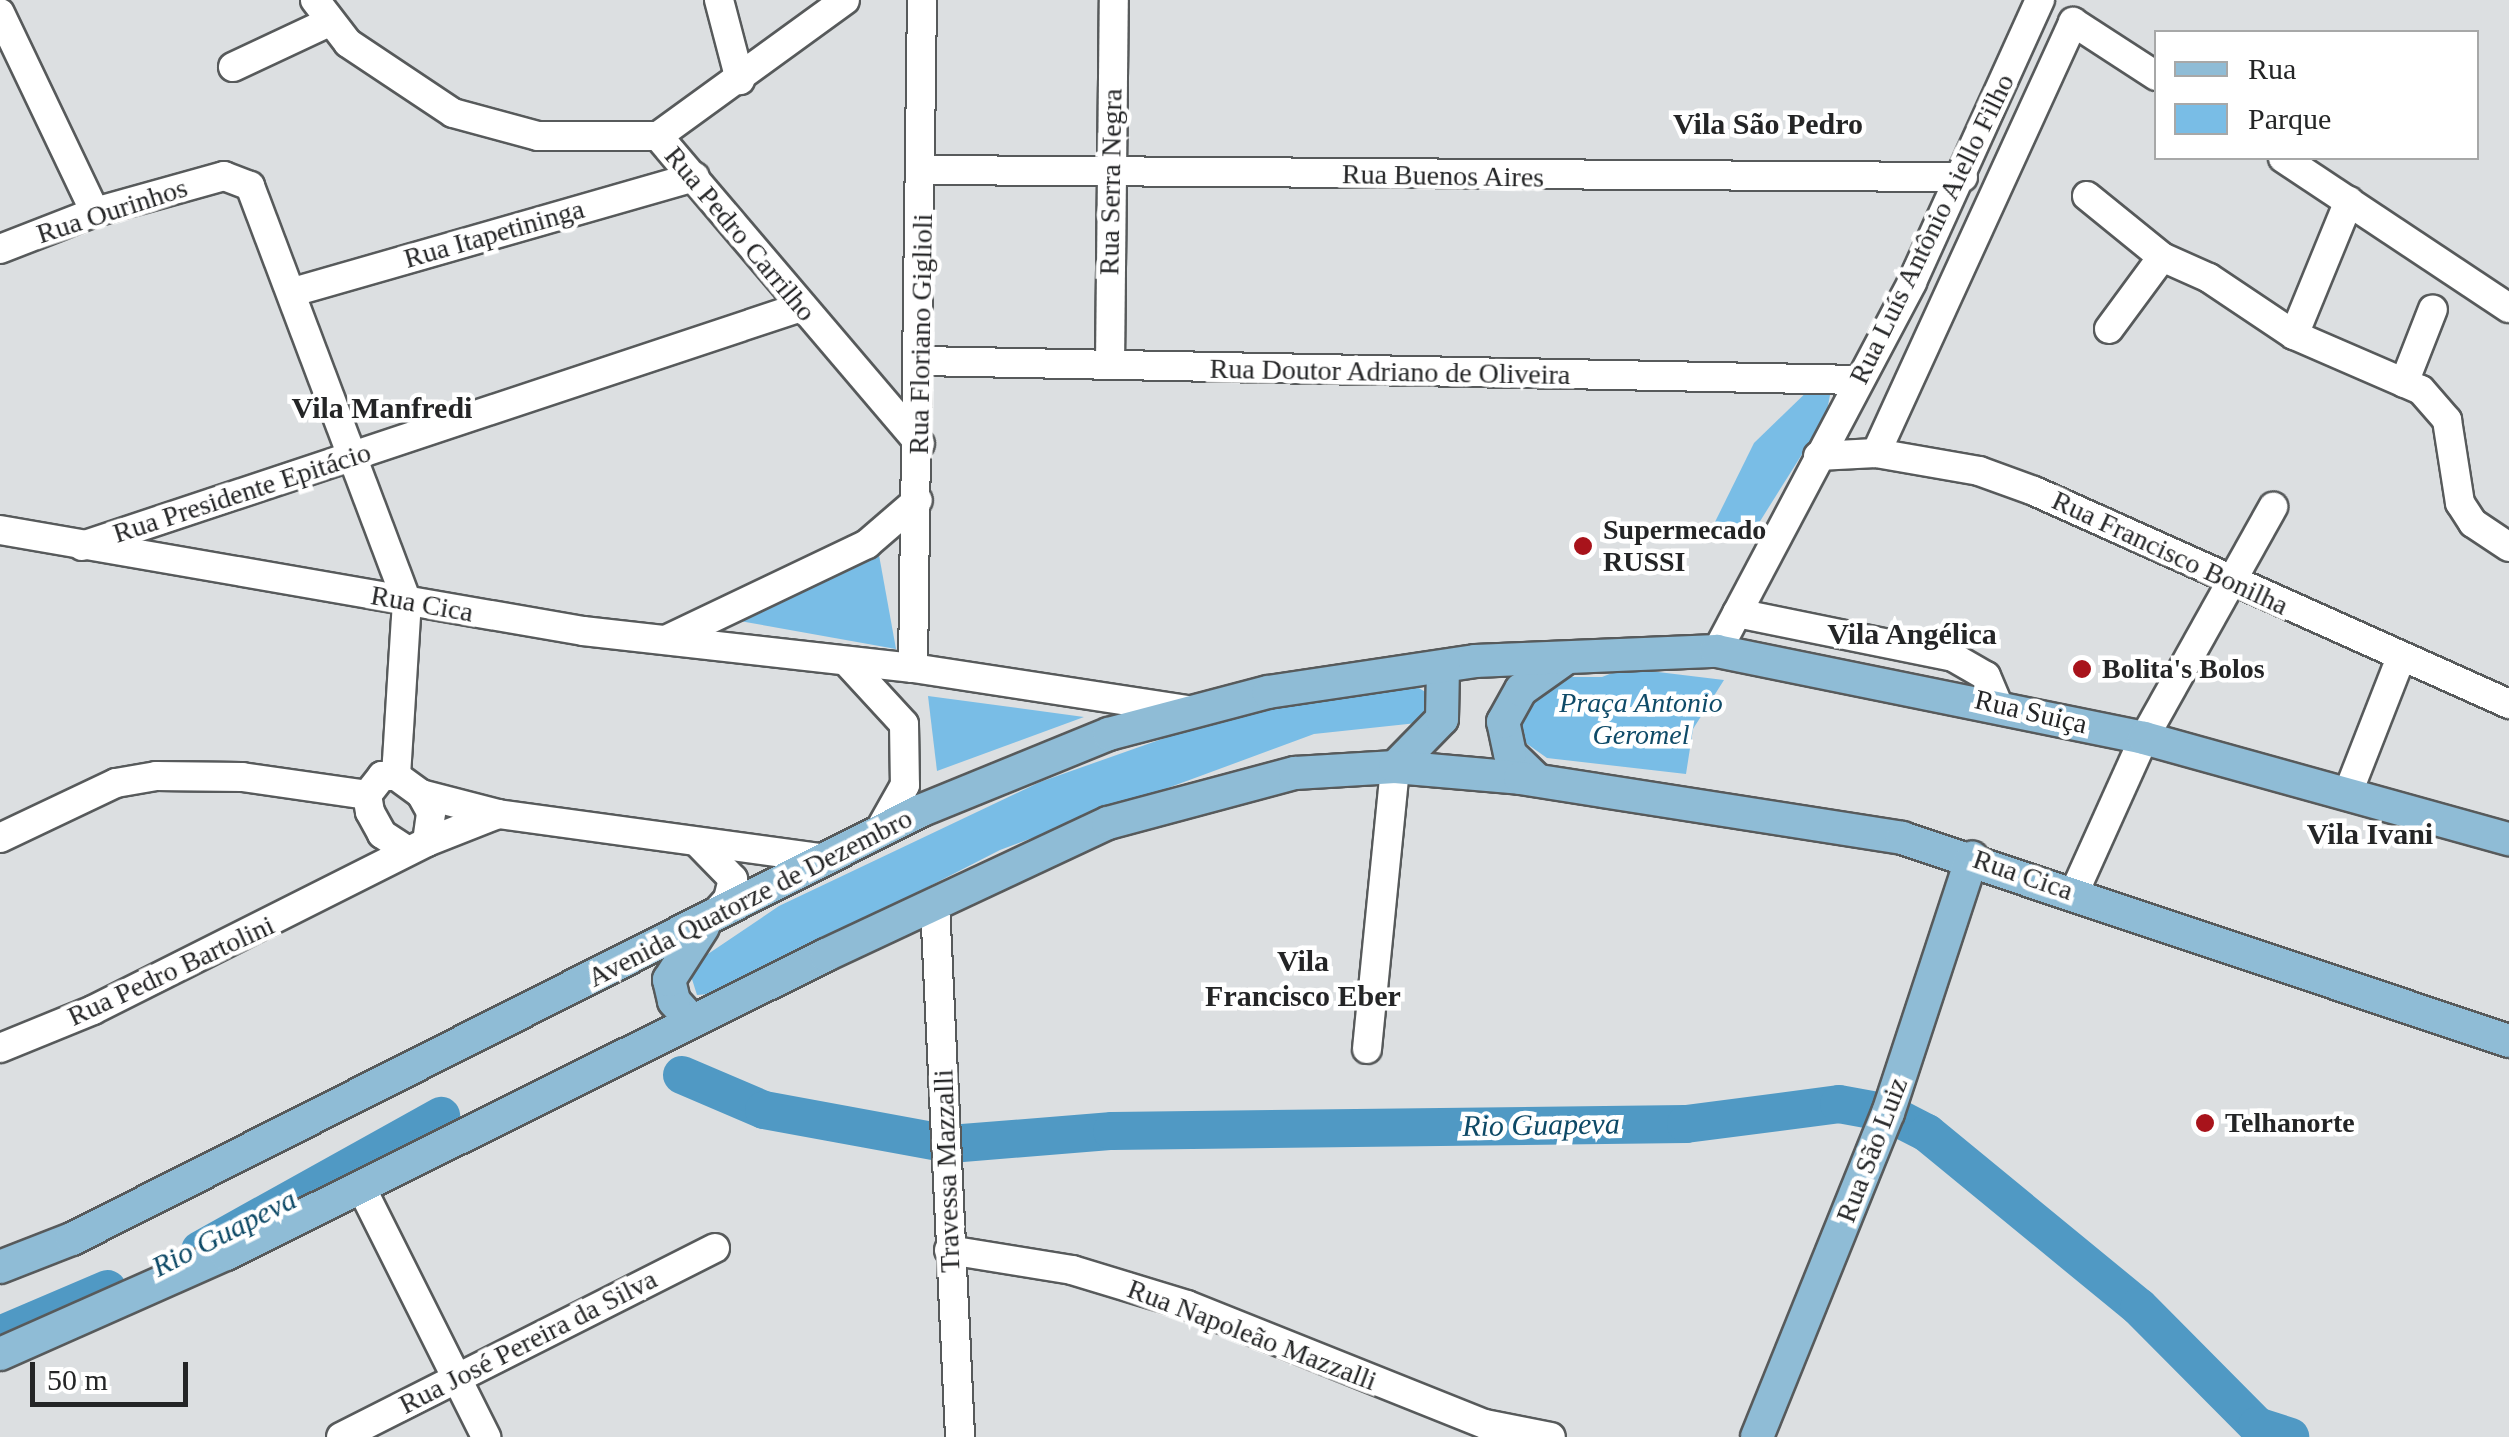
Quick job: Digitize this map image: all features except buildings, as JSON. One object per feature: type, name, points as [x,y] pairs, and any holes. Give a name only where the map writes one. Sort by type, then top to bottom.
[{"type":"main road","name":"Rua Suiça","points":[[1556,656],[1717,651],[1998,704],[2349,790],[2509,839]]},
{"type":"main road","name":"Avenida Quatorze de Dezembro","points":[[0,1267],[72,1239],[709,920],[878,831],[1110,734],[1188,710],[1443,667],[1556,656]]},
{"type":"main road","points":[[1529,779],[1502,741],[1503,722],[1520,690],[1556,656]]},
{"type":"main road","points":[[1395,767],[1442,719],[1443,667]]},
{"type":"main road","points":[[0,1354],[99,1314],[692,1021],[1108,822],[1192,795],[1296,773],[1395,767],[1529,779]]},
{"type":"main road","name":"Rua Cica","points":[[1529,779],[1902,838],[1972,857],[2509,1042]]},
{"type":"main road","name":"Rua São Luiz","points":[[1757,1437],[1896,1091],[1972,857]]},
{"type":"main road","points":[[692,1021],[674,1001],[670,980],[678,957],[709,920]]},
{"type":"street","points":[[719,0],[740,80]]},
{"type":"street","points":[[658,136],[845,0]]},
{"type":"street","name":"Rua Floriano Giglioli","points":[[913,668],[922,361],[922,0]]},
{"type":"street","name":"Rua Serra Negra","points":[[1110,364],[1114,0]]},
{"type":"street","name":"Rua Luís Antônio Aiello Filho","points":[[1717,651],[1964,177],[2040,0]]},
{"type":"street","points":[[233,68],[322,11]]},
{"type":"street","name":"Rua Pedro Carrilho","points":[[322,11],[411,87],[487,126],[538,136],[658,136],[920,444]]},
{"type":"street","points":[[1876,453],[2076,11],[2154,74]]},
{"type":"street","points":[[0,13],[95,212]]},
{"type":"street","points":[[2286,160],[2509,308]]},
{"type":"street","name":"Rua Buenos Aires","points":[[922,170],[1964,177]]},
{"type":"street","name":"Rua Ourinhos","points":[[0,249],[95,212],[224,176],[250,186],[293,292]]},
{"type":"street","name":"Rua Itapetininga","points":[[293,292],[695,177]]},
{"type":"street","points":[[2087,196],[2162,258],[2209,278],[2294,336],[2404,383],[2438,404],[2453,444],[2460,503],[2473,522],[2509,547]]},
{"type":"street","points":[[2294,336],[2350,201]]},
{"type":"street","points":[[2109,329],[2162,258]]},
{"type":"street","points":[[293,292],[407,601],[396,776]]},
{"type":"street","name":"Rua Presidente Epitácio","points":[[80,546],[801,307]]},
{"type":"street","points":[[2404,383],[2433,309]]},
{"type":"street","name":"Rua Doutor Adriano de Oliveira","points":[[922,361],[1859,380]]},
{"type":"street","name":"Rua Francisco Bonilha","points":[[1818,456],[1876,453],[1979,471],[2034,491],[2509,704]]},
{"type":"street","points":[[666,640],[867,544],[918,500]]},
{"type":"street","points":[[2074,893],[2144,738],[2273,507]]},
{"type":"street","name":"Rua Cica","points":[[0,530],[407,601],[666,640],[913,668],[1188,710]]},
{"type":"street","points":[[867,544],[898,546],[919,560]]},
{"type":"street","points":[[1737,613],[1953,656],[1986,676],[1998,704]]},
{"type":"street","points":[[2349,790],[2401,657]]},
{"type":"street","points":[[847,662],[904,724],[905,785],[878,831]]},
{"type":"street","points":[[1367,1049],[1395,767]]},
{"type":"street","points":[[0,838],[98,790],[156,776],[242,777],[367,794]]},
{"type":"street","points":[[367,794],[382,776],[396,776],[421,794],[498,814],[828,859]]},
{"type":"street","points":[[367,794],[382,834],[418,847],[432,812],[421,794]]},
{"type":"street","name":"Rua Pedro Bartolini","points":[[0,1048],[341,890],[418,847],[498,814]]},
{"type":"street","name":"Rua Pedro Bartolini","points":[[341,890],[382,834]]},
{"type":"street","points":[[697,842],[733,879],[728,899],[709,920]]},
{"type":"street","name":"Travessa Mazzalli","points":[[935,904],[948,1250],[960,1437]]},
{"type":"street","points":[[361,1187],[486,1437]]},
{"type":"street","name":"Rua José Pereira da Silva","points":[[341,1437],[455,1376],[715,1248]]},
{"type":"street","name":"Rua Napoleão Mazzalli","points":[[948,1250],[1072,1270],[1187,1305],[1485,1424],[1551,1437]]},
{"type":"green space","points":[[1816,383],[1830,395],[1826,416],[1747,542],[1714,524],[1754,443]]},
{"type":"green space","points":[[879,555],[896,649],[734,620]]},
{"type":"green space","name":"Praça Antonio Geromel","points":[[1625,668],[1724,680],[1693,729],[1686,774],[1547,758],[1516,736],[1523,709],[1547,688],[1567,677],[1602,677]]},
{"type":"green space","points":[[1409,682],[1427,693],[1431,711],[1417,723],[1314,734],[1000,850],[721,993],[697,995],[691,976],[705,956],[779,906],[1040,782],[1230,715]]},
{"type":"green space","points":[[928,696],[1084,717],[937,771]]},
{"type":"waterway","name":"Rio Guapeva","points":[[682,1075],[764,1110],[950,1144],[1112,1131],[1686,1124],[1839,1104],[1888,1113],[1927,1133],[2139,1307],[2257,1426],[2290,1437]]},
{"type":"waterway","name":"Rio Guapeva","points":[[200,1250],[441,1116]]},
{"type":"waterway","name":"Rio Guapeva","points":[[0,1335],[108,1289]]},
{"type":"place","name":"Supermecado RUSSI","points":[[1583,546]]},
{"type":"place","name":"Bolita's Bolos","points":[[2082,669]]},
{"type":"place","name":"Telhanorte","points":[[2205,1123]]},
{"type":"district","name":"Vila São Pedro","points":[[1768,124]]},
{"type":"district","name":"Vila Manfredi","points":[[382,408]]},
{"type":"district","name":"Vila Angélica","points":[[1912,634]]},
{"type":"district","name":"Vila Ivani","points":[[2370,834]]},
{"type":"district","name":"Vila Francisco Eber","points":[[1303,978]]}]
